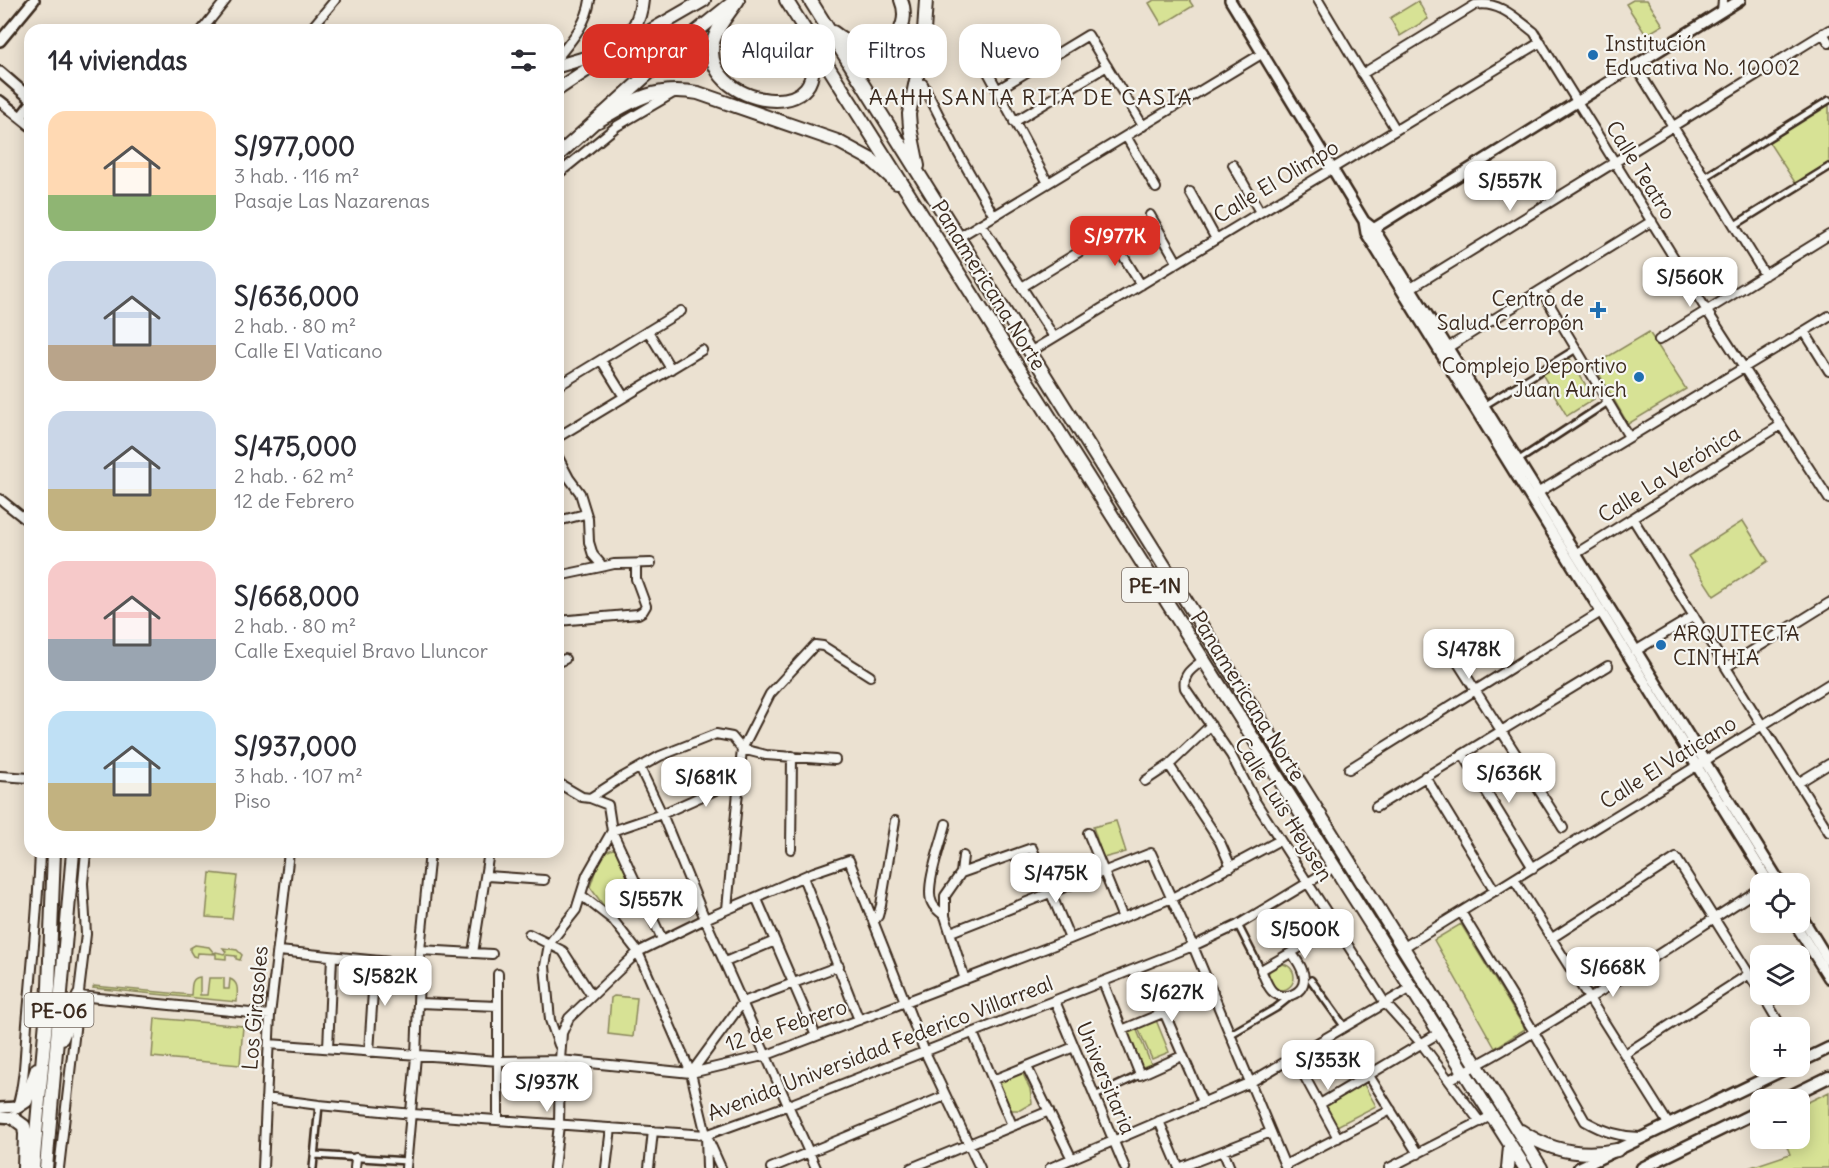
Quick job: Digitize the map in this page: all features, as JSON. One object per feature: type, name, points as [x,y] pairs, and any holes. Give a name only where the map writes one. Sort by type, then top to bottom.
[{"type":"main road","points":[[638,24],[642,0]]},
{"type":"main road","points":[[663,24],[704,0]]},
{"type":"main road","points":[[737,0],[713,39],[713,61],[716,71],[727,83],[756,98],[789,99],[800,95],[807,88],[811,80],[812,60],[798,17]]},
{"type":"main road","points":[[564,151],[681,44],[737,0]]},
{"type":"main road","name":"Panamericana Norte","points":[[786,0],[1464,1072],[1486,1119],[1510,1146],[1525,1168]]},
{"type":"main road","name":"Panamericana Norte","points":[[810,0],[825,24]]},
{"type":"main road","points":[[835,33],[846,42],[858,46],[872,49],[885,46],[895,39],[901,28],[904,17],[901,0]]},
{"type":"main road","points":[[919,174],[909,114],[922,54],[926,0]]},
{"type":"main road","name":"Panamericana Norte","points":[[835,40],[1541,1168]]},
{"type":"main road","points":[[564,64],[582,59]]},
{"type":"main road","points":[[564,85],[582,73]]},
{"type":"main road","points":[[594,124],[632,101],[652,93],[679,89],[698,93],[837,141],[872,160],[913,199]]},
{"type":"main road","name":"PE-06","points":[[33,1168],[49,987],[54,858]]},
{"type":"main road","name":"PE-06","points":[[46,1168],[73,858]]},
{"type":"main road","points":[[55,1069],[64,1031],[79,996]]},
{"type":"main road","points":[[1810,1056],[1829,1048]]},
{"type":"main road","points":[[24,1168],[24,1126],[15,1112],[26,1101],[42,1057]]},
{"type":"main road","points":[[1583,1167],[1768,1077]]},
{"type":"main road","points":[[1804,1089],[1829,1077]]},
{"type":"main road","points":[[53,1093],[53,1168]]},
{"type":"main road","points":[[1642,1168],[1750,1115]]},
{"type":"main road","points":[[1518,1129],[1532,1139],[1565,1152],[1600,1153],[1617,1150]]},
{"type":"main road","points":[[1508,1168],[1510,1146]]},
{"type":"street","points":[[0,41],[34,0]]},
{"type":"street","points":[[207,24],[226,0]]},
{"type":"street","points":[[315,24],[335,0]]},
{"type":"street","points":[[564,49],[586,16],[590,0]]},
{"type":"street","points":[[1230,0],[1444,350],[1530,498],[1601,612],[1701,763]]},
{"type":"street","points":[[1318,0],[1396,130]]},
{"type":"street","points":[[1722,11],[1723,0]]},
{"type":"street","points":[[1370,231],[1740,0]]},
{"type":"street","name":"Calle Teatro","points":[[1362,74],[1475,5],[1482,3],[1491,3],[1500,8],[1534,32],[1743,368],[1829,499]]},
{"type":"street","points":[[1411,288],[1826,31],[1829,43]]},
{"type":"street","points":[[997,90],[1088,35],[1143,126]]},
{"type":"street","name":"Calle El Olimpo","points":[[1030,352],[1541,42]]},
{"type":"street","points":[[959,237],[1263,53]]},
{"type":"street","points":[[1635,65],[1765,275]]},
{"type":"street","points":[[1014,122],[1107,66]]},
{"type":"street","points":[[0,72],[24,93]]},
{"type":"street","points":[[991,78],[1048,183]]},
{"type":"street","points":[[924,84],[957,151],[994,216]]},
{"type":"street","points":[[564,169],[631,117],[656,105],[679,89]]},
{"type":"street","points":[[1705,177],[1829,99]]},
{"type":"street","points":[[0,101],[24,120]]},
{"type":"street","points":[[631,117],[632,101]]},
{"type":"street","points":[[21,117],[24,113]]},
{"type":"street","points":[[594,124],[601,139]]},
{"type":"street","points":[[1126,136],[1156,188]]},
{"type":"street","points":[[564,157],[575,160]]},
{"type":"street","points":[[1233,165],[1260,212]]},
{"type":"street","points":[[1734,225],[1829,167]]},
{"type":"street","points":[[1190,192],[1216,239]]},
{"type":"street","points":[[1150,215],[1177,262]]},
{"type":"street","points":[[1444,350],[1652,221]]},
{"type":"street","points":[[981,224],[1054,337]]},
{"type":"street","points":[[1370,231],[1411,288],[1444,350],[1485,405],[1637,650],[1765,873]]},
{"type":"street","points":[[1659,340],[1829,235]]},
{"type":"street","points":[[1112,236],[1141,285]]},
{"type":"street","points":[[1022,287],[1079,252]]},
{"type":"street","points":[[1541,290],[1629,437]]},
{"type":"street","points":[[564,382],[681,311]]},
{"type":"street","points":[[1530,498],[1829,316]]},
{"type":"street","points":[[648,331],[671,369]]},
{"type":"street","points":[[1804,331],[1829,371]]},
{"type":"street","points":[[1485,405],[1576,349]]},
{"type":"street","points":[[564,433],[702,350]]},
{"type":"street","points":[[601,360],[624,397]]},
{"type":"street","points":[[1519,460],[1608,402]]},
{"type":"street","name":"Calle La Verónica","points":[[1577,553],[1781,425]]},
{"type":"street","points":[[564,468],[580,493],[588,519],[593,555],[601,567]]},
{"type":"street","points":[[0,499],[24,518]]},
{"type":"street","points":[[564,519],[585,514]]},
{"type":"street","points":[[1633,519],[1829,832]]},
{"type":"street","points":[[564,575],[626,563],[636,565],[651,563]]},
{"type":"street","points":[[564,622],[641,613],[646,606],[636,579],[636,565]]},
{"type":"street","points":[[1726,667],[1829,603]]},
{"type":"street","points":[[1349,769],[1601,612]]},
{"type":"street","points":[[1637,650],[1694,616]]},
{"type":"street","points":[[727,909],[742,749],[770,694],[815,645],[823,646],[870,676]]},
{"type":"street","points":[[1451,652],[1563,828]]},
{"type":"street","name":"Calle Luis Heysen","points":[[1202,661],[1187,673],[1185,688],[1238,765],[1255,801],[1385,1003],[1421,1043],[1449,1080],[1486,1119]]},
{"type":"street","points":[[1376,807],[1608,666]]},
{"type":"street","name":"Calle El Vaticano","points":[[1404,947],[1829,684]]},
{"type":"street","points":[[1145,781],[1168,765],[1211,725]]},
{"type":"street","points":[[590,798],[660,756],[716,734],[732,737],[742,749],[766,754],[835,760]]},
{"type":"street","points":[[1463,754],[1533,867]]},
{"type":"street","points":[[791,849],[792,756]]},
{"type":"street","points":[[1798,783],[1829,764]]},
{"type":"street","points":[[1168,765],[1220,842],[1231,867]]},
{"type":"street","points":[[640,768],[816,1168]]},
{"type":"street","points":[[0,776],[24,778]]},
{"type":"street","points":[[1425,776],[1495,891]]},
{"type":"street","points":[[561,1049],[550,1020],[545,966],[549,944],[576,910],[587,875],[612,831],[662,814],[740,779]]},
{"type":"street","points":[[564,786],[582,797],[608,806],[612,831],[662,939]]},
{"type":"street","points":[[874,921],[881,905],[895,821]]},
{"type":"street","points":[[945,916],[932,903],[930,894],[946,824]]},
{"type":"street","points":[[1088,833],[1123,918]]},
{"type":"street","name":"12 de Febrero","points":[[269,1044],[499,1061],[560,1060],[691,1073],[767,1055],[1070,939],[1172,898],[1280,840]]},
{"type":"street","points":[[961,873],[1032,848],[1070,939]]},
{"type":"street","points":[[951,932],[1151,853],[1213,992],[1286,1167],[1391,1110]]},
{"type":"street","points":[[963,856],[961,873],[945,896],[945,916],[965,980]]},
{"type":"street","points":[[15,1112],[21,1090],[40,858]]},
{"type":"street","points":[[59,1168],[86,934],[83,883],[85,858]]},
{"type":"street","name":"Los Girasoles","points":[[263,1168],[270,1015],[288,858]]},
{"type":"street","points":[[315,1155],[407,1164],[416,1056],[420,950],[429,858]]},
{"type":"street","points":[[473,953],[488,858]]},
{"type":"street","points":[[1552,938],[1676,858],[1714,918],[1749,974],[1625,1054]]},
{"type":"street","points":[[554,1168],[559,1125],[562,1032],[569,1018],[638,952],[727,909],[849,860],[905,1003],[945,1096],[980,1168]]},
{"type":"street","name":"Avenida Universidad Federico Villarreal","points":[[266,1098],[412,1114],[706,1135],[926,1052],[1193,946],[1238,925],[1334,867]]},
{"type":"street","points":[[487,876],[544,880]]},
{"type":"street","points":[[803,877],[859,1020]]},
{"type":"street","points":[[1514,879],[1669,1125]]},
{"type":"street","points":[[581,895],[613,920],[638,952],[691,1073],[706,1135],[707,1168]]},
{"type":"street","points":[[1449,1080],[1534,1032],[1750,896]]},
{"type":"street","points":[[756,897],[816,1036]]},
{"type":"street","points":[[1461,912],[1534,1032],[1585,1122],[1615,1134],[1643,1137]]},
{"type":"street","points":[[1238,925],[1272,991],[1279,995],[1293,995]]},
{"type":"street","points":[[1261,970],[1337,926]]},
{"type":"street","points":[[1810,930],[1829,961]]},
{"type":"street","points":[[1801,933],[1829,978]]},
{"type":"street","points":[[530,934],[563,951],[592,996]]},
{"type":"street","points":[[725,962],[774,941]]},
{"type":"street","points":[[420,950],[492,954]]},
{"type":"street","points":[[279,951],[420,965]]},
{"type":"street","points":[[1292,953],[1344,1026]]},
{"type":"street","points":[[328,1048],[332,957]]},
{"type":"street","points":[[369,1052],[375,961]]},
{"type":"street","points":[[691,1073],[743,1002],[839,966]]},
{"type":"street","points":[[1231,1034],[1276,1008],[1299,991],[1303,983],[1302,970]]},
{"type":"street","points":[[498,974],[498,1120]]},
{"type":"street","points":[[1103,982],[1140,1075]]},
{"type":"street","points":[[1050,1168],[1251,1082],[1411,988]]},
{"type":"street","points":[[1122,1030],[1213,992]]},
{"type":"street","points":[[79,996],[270,1015]]},
{"type":"street","name":"Universitaria","points":[[1055,1001],[1125,1168]]},
{"type":"street","points":[[419,1003],[498,1006]]},
{"type":"street","points":[[1164,1012],[1203,1102]]},
{"type":"street","points":[[973,1033],[1012,1125]]},
{"type":"street","points":[[1320,1104],[1439,1033]]},
{"type":"street","points":[[993,1080],[1074,1047]]},
{"type":"street","points":[[1095,1096],[1182,1056]]},
{"type":"street","points":[[1294,1057],[1338,1138]]},
{"type":"street","points":[[1027,1067],[1072,1159]]},
{"type":"street","points":[[1368,1074],[1418,1154]]},
{"type":"street","points":[[771,1168],[945,1096]]},
{"type":"street","points":[[313,1168],[319,1105]]},
{"type":"street","points":[[0,1108],[15,1112]]},
{"type":"street","points":[[911,1168],[1049,1111]]},
{"type":"street","points":[[0,1117],[15,1112]]},
{"type":"street","points":[[1389,1168],[1486,1119]]},
{"type":"street","points":[[1158,1122],[1179,1168],[1271,1132]]},
{"type":"street","points":[[606,1168],[611,1128]]},
{"type":"street","points":[[649,1168],[653,1131]]},
{"type":"street","points":[[706,1135],[722,1168]]},
{"type":"street","points":[[1223,1151],[1230,1168]]},
{"type":"street","points":[[355,1168],[356,1158]]},
{"type":"green space","points":[[1154,0],[1189,0],[1193,6],[1162,25],[1149,3]]},
{"type":"green space","points":[[1633,0],[1647,0],[1663,25],[1646,35],[1626,4]]},
{"type":"green space","points":[[1418,1],[1428,19],[1400,36],[1390,18]]},
{"type":"green space","points":[[1827,103],[1829,106],[1829,162],[1796,184],[1768,141]]},
{"type":"green space","name":"Complejo Deportivo Juan Aurich","points":[[1649,332],[1686,389],[1628,424],[1594,365]]},
{"type":"green space","points":[[1569,357],[1594,399],[1567,416],[1542,374]]},
{"type":"green space","points":[[1743,521],[1768,561],[1714,596],[1688,556]]},
{"type":"green space","points":[[1116,821],[1126,852],[1103,858],[1093,827]]},
{"type":"green space","points":[[615,848],[636,896],[606,909],[590,887],[601,854]]},
{"type":"green space","points":[[210,873],[237,876],[232,919],[206,917]]},
{"type":"green space","points":[[1461,924],[1525,1029],[1495,1048],[1434,940]]},
{"type":"green space","points":[[195,945],[209,947],[214,953],[224,954],[226,952],[223,948],[237,950],[242,955],[240,960],[236,959],[236,956],[226,955],[226,959],[216,958],[216,954],[198,953],[197,957],[193,956],[190,951],[190,948]]},
{"type":"green space","points":[[1281,964],[1291,967],[1294,977],[1291,987],[1281,990],[1271,987],[1268,977],[1271,967]]},
{"type":"green space","points":[[200,977],[200,995],[207,995],[209,978],[224,978],[224,989],[229,989],[230,979],[233,981],[237,989],[237,1002],[93,988],[94,986],[191,995],[193,981]]},
{"type":"green space","points":[[614,996],[637,998],[633,1037],[608,1034],[611,998]]},
{"type":"green space","points":[[155,1018],[243,1026],[240,1065],[152,1057]]},
{"type":"green space","points":[[1156,1020],[1169,1052],[1152,1059],[1138,1028]]},
{"type":"green space","points":[[1136,1028],[1151,1064],[1140,1068],[1125,1033]]},
{"type":"green space","points":[[1022,1072],[1030,1089],[1032,1103],[1020,1110],[1011,1110],[999,1081]]},
{"type":"green space","points":[[1363,1083],[1376,1106],[1337,1126],[1325,1106]]},
{"type":"green space","points":[[1829,1092],[1829,1168],[1748,1168],[1790,1154],[1788,1149],[1810,1149],[1810,1101]]},
{"type":"place","name":"Institución Educativa No. 10002","points":[[1593,55]]},
{"type":"place","name":"Centro de Salud Cerropón","points":[[1598,310]]},
{"type":"place","name":"Complejo Deportivo Juan Aurich","points":[[1639,377]]},
{"type":"place","name":"ARQUITECTA CINTHIA","points":[[1661,645]]},
{"type":"district","name":"AAHH SANTA RITA DE CASIA","points":[[1031,97]]}]
